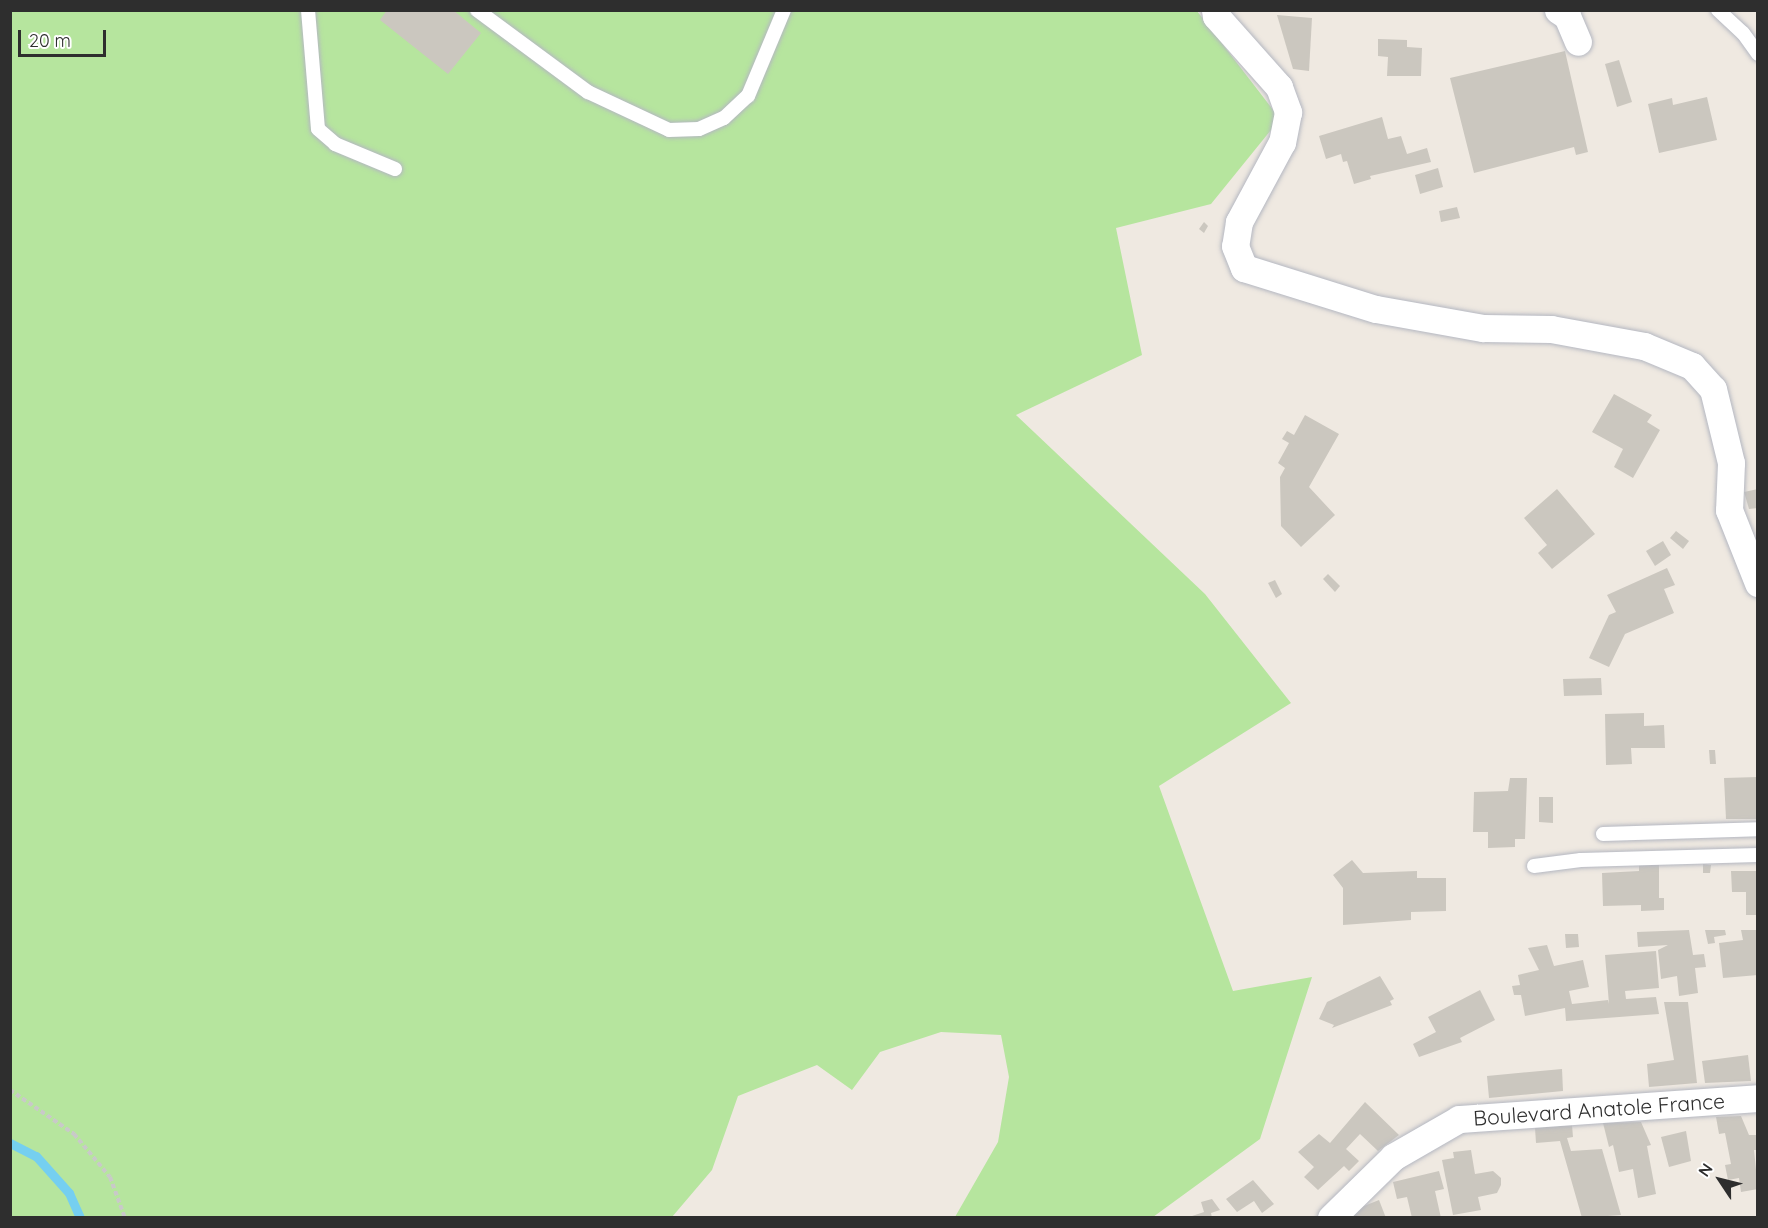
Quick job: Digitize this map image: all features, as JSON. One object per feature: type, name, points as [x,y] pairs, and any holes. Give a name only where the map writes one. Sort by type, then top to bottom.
[{"type":"street","points":[[1215,10],[1216,16],[1279,87],[1288,112],[1282,142],[1239,222],[1235,246],[1244,268],[1376,309],[1483,328],[1551,329],[1644,346],[1692,366],[1713,389],[1731,463],[1729,510],[1758,583]]},
{"type":"street","points":[[1558,10],[1567,16],[1578,42]]},
{"type":"street","name":"Boulevard Anatole France","points":[[1331,1218],[1393,1157],[1459,1119],[1758,1098]]},
{"type":"lane","points":[[308,10],[318,129],[335,144],[395,169]]},
{"type":"lane","points":[[477,10],[588,92],[669,130],[699,129],[724,118],[748,96],[784,10]]},
{"type":"lane","points":[[1718,10],[1743,33],[1758,54]]},
{"type":"lane","points":[[1603,834],[1758,829]]},
{"type":"lane","points":[[1534,866],[1581,860],[1758,855]]},
{"type":"path","points":[[10,1090],[74,1134],[110,1177],[125,1218]]},
{"type":"green space","points":[[10,11],[1197,11],[1280,119],[1211,204],[1116,228],[1142,355],[1016,415],[1205,594],[1291,703],[1159,786],[1233,991],[1312,977],[1260,1139],[1153,1217],[955,1217],[998,1142],[1009,1077],[1001,1035],[941,1032],[880,1052],[852,1090],[817,1065],[738,1096],[712,1170],[672,1217],[11,1217]]},
{"type":"building","points":[[387,10],[453,10],[481,33],[448,74],[380,20]]},
{"type":"building","points":[[1277,15],[1312,18],[1309,71],[1293,69]]},
{"type":"building","points":[[1378,39],[1407,40],[1407,47],[1422,48],[1421,76],[1387,76],[1388,57],[1378,56]]},
{"type":"building","points":[[1565,51],[1588,152],[1576,155],[1574,147],[1474,173],[1450,78]]},
{"type":"building","points":[[1619,60],[1632,102],[1617,107],[1605,64]]},
{"type":"building","points":[[1707,97],[1717,140],[1659,153],[1648,104],[1672,98],[1673,105]]},
{"type":"building","points":[[1382,117],[1388,139],[1401,136],[1407,154],[1427,148],[1431,162],[1370,176],[1371,179],[1354,184],[1347,161],[1343,162],[1341,154],[1326,159],[1319,136]]},
{"type":"building","points":[[1438,168],[1443,187],[1420,194],[1415,175]]},
{"type":"building","points":[[1457,207],[1460,218],[1441,222],[1439,211]]},
{"type":"building","points":[[1204,222],[1208,226],[1204,233],[1199,229]]},
{"type":"building","points":[[1614,394],[1652,415],[1647,422],[1660,430],[1633,478],[1614,467],[1623,449],[1592,432]]},
{"type":"building","points":[[1305,415],[1339,434],[1309,487],[1335,515],[1301,547],[1281,526],[1280,477],[1285,468],[1278,463],[1289,443],[1282,439],[1287,431],[1294,435]]},
{"type":"building","points":[[1557,489],[1595,534],[1552,569],[1538,553],[1547,545],[1524,518]]},
{"type":"building","points":[[1758,489],[1758,508],[1749,509],[1744,492]]},
{"type":"building","points":[[1676,531],[1689,541],[1683,549],[1670,538]]},
{"type":"building","points":[[1663,541],[1671,555],[1655,566],[1646,551]]},
{"type":"building","points":[[1667,568],[1675,585],[1664,589],[1674,613],[1625,634],[1609,667],[1589,658],[1609,615],[1616,612],[1607,595]]},
{"type":"building","points":[[1328,574],[1340,586],[1335,592],[1323,579]]},
{"type":"building","points":[[1275,580],[1282,594],[1276,598],[1268,583]]},
{"type":"building","points":[[1601,678],[1602,695],[1564,696],[1563,679]]},
{"type":"building","points":[[1644,713],[1644,726],[1664,725],[1665,748],[1631,748],[1632,764],[1606,765],[1605,714]]},
{"type":"building","points":[[1709,750],[1715,750],[1716,764],[1710,764]]},
{"type":"building","points":[[1758,777],[1758,819],[1726,819],[1724,778]]},
{"type":"building","points":[[1510,778],[1527,778],[1525,839],[1515,839],[1515,847],[1488,848],[1488,832],[1473,832],[1474,792],[1508,791]]},
{"type":"building","points":[[1539,797],[1553,797],[1553,823],[1539,822]]},
{"type":"building","points":[[1352,860],[1363,873],[1417,871],[1417,878],[1446,878],[1446,911],[1411,912],[1411,920],[1343,925],[1343,888],[1333,875]]},
{"type":"building","points":[[1659,864],[1659,898],[1664,898],[1664,910],[1641,911],[1641,905],[1603,906],[1602,873],[1639,871],[1639,865]]},
{"type":"building","points":[[1703,864],[1711,865],[1710,873],[1703,873]]},
{"type":"building","points":[[1731,871],[1758,871],[1758,915],[1746,915],[1746,892],[1732,892]]},
{"type":"building","points":[[1689,930],[1693,955],[1704,954],[1706,967],[1695,968],[1698,993],[1679,996],[1677,976],[1661,979],[1658,950],[1668,945],[1638,947],[1637,932]]},
{"type":"building","points":[[1705,930],[1725,930],[1726,935],[1714,937],[1715,943],[1708,944]]},
{"type":"building","points":[[1741,930],[1758,930],[1758,975],[1723,978],[1719,943],[1743,940]]},
{"type":"building","points":[[1565,934],[1578,934],[1579,947],[1566,948]]},
{"type":"building","points":[[1547,945],[1554,966],[1583,960],[1589,987],[1569,991],[1572,1004],[1608,1000],[1609,1004],[1605,955],[1656,951],[1659,988],[1625,991],[1626,999],[1656,997],[1659,1014],[1566,1021],[1565,1008],[1525,1016],[1521,995],[1514,995],[1512,986],[1520,985],[1518,975],[1539,970],[1528,948]]},
{"type":"building","points":[[1380,976],[1394,999],[1390,1001],[1392,1005],[1332,1028],[1334,1025],[1319,1019],[1327,1002]]},
{"type":"building","points":[[1480,990],[1495,1020],[1460,1038],[1462,1042],[1419,1057],[1413,1044],[1436,1032],[1428,1017]]},
{"type":"building","points":[[1664,1002],[1688,1002],[1697,1083],[1649,1087],[1647,1064],[1674,1060]]},
{"type":"building","points":[[1748,1055],[1751,1081],[1705,1083],[1702,1061]]},
{"type":"building","points":[[1562,1069],[1563,1091],[1489,1098],[1487,1076]]},
{"type":"building","points":[[1365,1102],[1399,1135],[1378,1151],[1360,1134],[1346,1149],[1359,1161],[1349,1171],[1344,1166],[1318,1190],[1304,1177],[1314,1167],[1298,1152],[1319,1134],[1330,1143]]},
{"type":"building","points":[[1741,1116],[1749,1135],[1758,1135],[1758,1150],[1754,1150],[1758,1189],[1741,1192],[1739,1178],[1728,1180],[1725,1165],[1731,1164],[1725,1133],[1719,1134],[1716,1117]]},
{"type":"building","points":[[1641,1122],[1651,1145],[1647,1146],[1656,1194],[1638,1198],[1633,1169],[1619,1172],[1613,1145],[1609,1147],[1603,1123]]},
{"type":"building","points":[[1572,1125],[1573,1137],[1567,1138],[1571,1151],[1602,1149],[1621,1215],[1582,1218],[1560,1141],[1536,1143],[1535,1128]]},
{"type":"building","points":[[1686,1131],[1691,1161],[1669,1167],[1661,1137]]},
{"type":"building","points":[[1471,1150],[1475,1174],[1493,1171],[1501,1178],[1501,1185],[1497,1193],[1478,1197],[1481,1210],[1453,1215],[1442,1160],[1454,1158],[1453,1152]]},
{"type":"building","points":[[1439,1171],[1444,1189],[1435,1191],[1441,1218],[1412,1218],[1407,1197],[1397,1199],[1393,1182]]},
{"type":"building","points":[[1253,1180],[1274,1204],[1262,1213],[1254,1201],[1237,1212],[1226,1199]]},
{"type":"building","points":[[1212,1199],[1220,1210],[1211,1213],[1212,1218],[1186,1218],[1204,1212],[1201,1202]]},
{"type":"building","points":[[1379,1200],[1386,1218],[1352,1218],[1351,1213]]},
{"type":"waterway","points":[[10,1143],[36,1156],[69,1193],[80,1218]]}]
